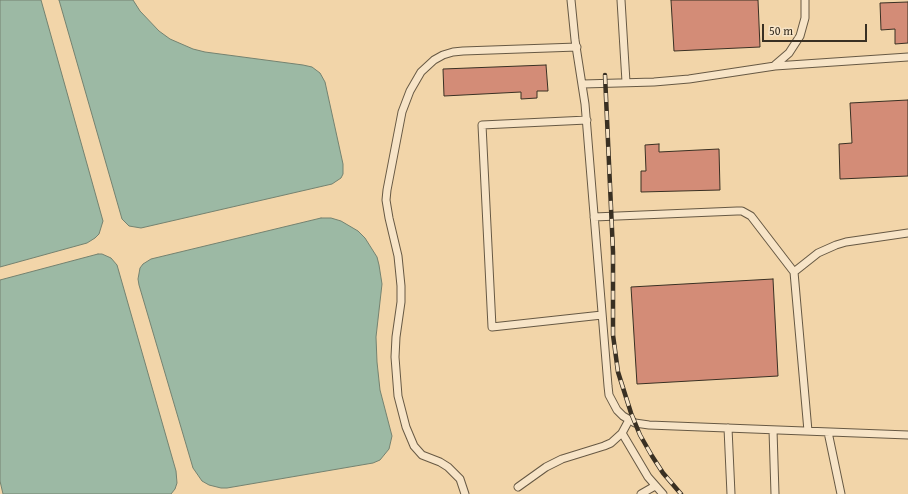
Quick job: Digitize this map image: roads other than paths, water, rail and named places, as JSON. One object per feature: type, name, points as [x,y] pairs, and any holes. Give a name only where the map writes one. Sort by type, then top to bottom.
[{"type":"lane","points":[[571,0],[587,120],[609,395],[617,410],[635,423],[649,425],[908,435]]},
{"type":"lane","points":[[621,0],[626,82]]},
{"type":"lane","points":[[775,66],[790,53],[800,36],[805,18],[805,0]]},
{"type":"lane","points":[[465,494],[460,479],[448,467],[422,455],[414,446],[406,426],[398,396],[395,377],[395,357],[401,302],[400,271],[386,200],[402,112],[410,91],[421,72],[434,60],[443,55],[463,51],[577,48]]},
{"type":"lane","points":[[583,84],[688,79],[775,66],[908,56]]},
{"type":"lane","points":[[587,120],[482,125],[492,327],[602,315]]},
{"type":"lane","points":[[594,217],[742,212],[747,213],[754,219],[794,272],[808,431]]},
{"type":"lane","points":[[794,272],[818,253],[836,245],[846,242],[908,233]]},
{"type":"lane","points":[[518,487],[554,463],[611,443],[622,433],[629,420]]},
{"type":"lane","points":[[728,428],[731,494]]},
{"type":"lane","points":[[773,430],[775,494]]},
{"type":"lane","points":[[828,432],[841,494]]},
{"type":"lane","points":[[622,433],[648,477],[663,494]]},
{"type":"lane","points":[[641,494],[655,486]]},
{"type":"railway","points":[[605,75],[613,252],[613,335],[618,372],[631,413],[640,435],[663,473],[681,494]]}]
